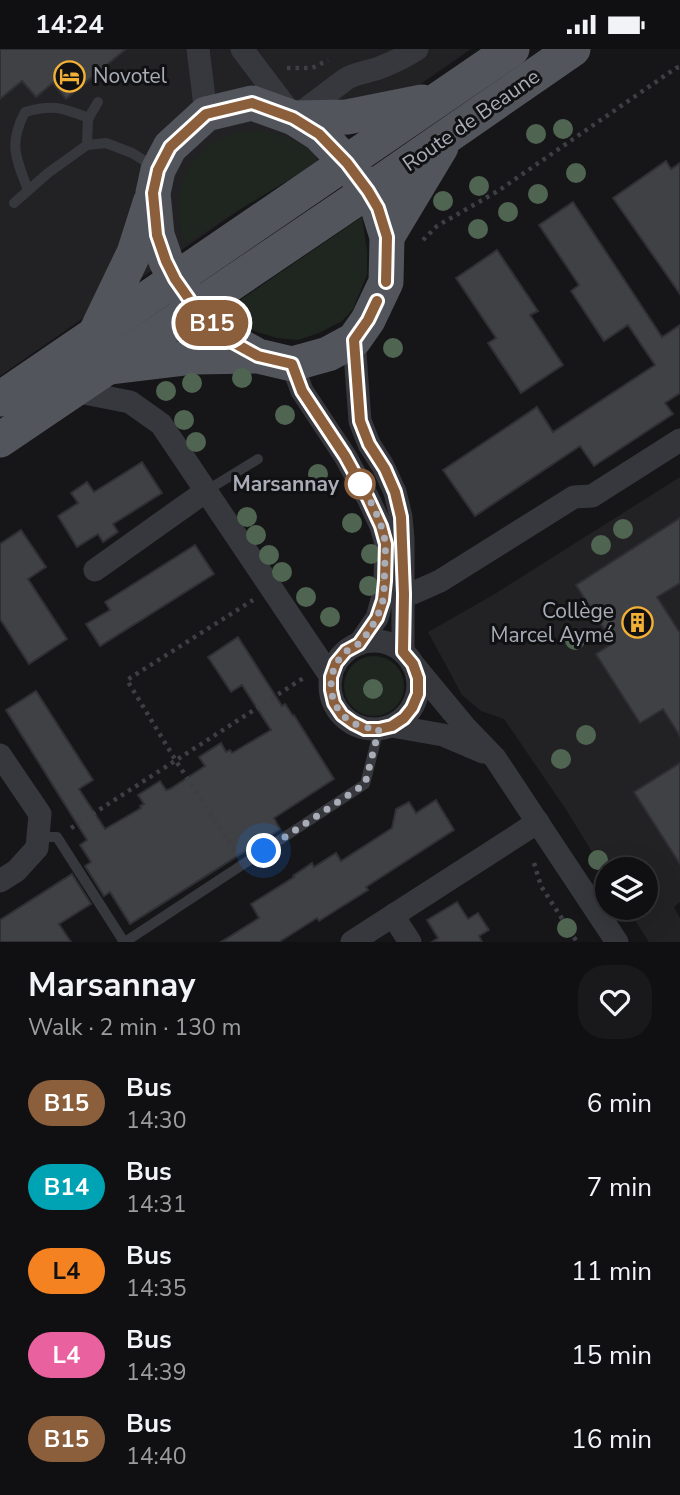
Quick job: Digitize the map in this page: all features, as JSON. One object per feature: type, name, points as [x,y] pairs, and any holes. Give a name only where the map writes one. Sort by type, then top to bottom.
[{"type":"main road","name":"Route de Beaune","points":[[0,400],[512,49]]},
{"type":"main road","name":"Route de Beaune","points":[[0,440],[196,309],[573,49]]},
{"type":"main road","points":[[293,118],[358,115],[440,99]]},
{"type":"main road","points":[[95,334],[134,253],[156,181],[170,147],[206,114],[252,103],[293,118],[319,134],[347,163],[403,241]]},
{"type":"main road","points":[[292,364],[328,353],[354,340],[368,320],[446,138]]},
{"type":"main road","name":"Route de Beaune","points":[[156,181],[157,235],[175,279],[196,309],[229,340],[258,356]]},
{"type":"main road","name":"Route de Beaune","points":[[111,366],[186,357],[258,356],[292,364]]},
{"type":"street","points":[[198,49],[206,114]]},
{"type":"street","points":[[242,49],[293,118],[355,74],[380,67],[417,49]]},
{"type":"street","points":[[354,340],[360,421],[395,492],[401,517],[408,658],[418,678],[418,694],[412,708],[404,718],[386,727]]},
{"type":"street","points":[[292,364],[302,391],[345,456],[368,498],[386,544],[383,600],[377,618],[359,644]]},
{"type":"street","points":[[74,391],[130,402],[161,424],[327,671],[334,703],[342,715],[365,729],[386,727],[443,735],[495,758]]},
{"type":"street","points":[[404,594],[414,593],[440,581],[574,496],[593,496],[680,440]]},
{"type":"street","points":[[95,571],[206,491]]},
{"type":"street","points":[[327,671],[346,651],[370,641],[393,646],[408,658],[466,728],[495,758],[617,942]]},
{"type":"street","points":[[0,755],[40,814],[48,837],[16,871],[0,881]]},
{"type":"street","points":[[352,942],[538,822]]},
{"type":"street","points":[[395,914],[410,942]]},
{"type":"lane","points":[[87,145],[89,118],[98,102]]},
{"type":"lane","points":[[29,190],[15,155],[17,126],[25,112],[44,107],[63,108],[89,118]]},
{"type":"lane","points":[[14,202],[87,145],[106,143],[132,153],[156,181]]},
{"type":"lane","points":[[206,491],[258,459]]},
{"type":"lane","points":[[48,837],[124,942],[365,784],[386,727]]},
{"type":"path","points":[[278,64],[286,68],[312,68],[335,56]]},
{"type":"path","points":[[403,241],[424,237],[437,226],[498,191],[680,67]]},
{"type":"path","points":[[244,864],[176,761],[127,680],[271,589]]},
{"type":"path","points":[[48,837],[327,671]]},
{"type":"path","points":[[531,852],[541,886],[577,942]]},
{"type":"shaded area","points":[[0,49],[471,49],[0,376]]},
{"type":"shaded area","points":[[259,130],[285,137],[306,147],[320,161],[185,243],[179,209],[180,193],[191,165],[214,143],[234,134]]},
{"type":"shaded area","points":[[362,217],[367,275],[353,309],[342,321],[298,340],[277,338],[252,330],[227,309]]},
{"type":"shaded area","points":[[680,477],[680,902],[674,907],[680,918],[680,942],[649,942],[635,920],[658,920],[658,857],[595,857],[504,719],[481,711],[462,695],[428,632],[493,595]]},
{"type":"shaded area","points":[[374,656],[395,665],[404,686],[395,707],[374,716],[353,707],[344,686],[353,665]]},
{"type":"building","name":"Novotel","points":[[0,49],[126,49],[66,99],[53,83],[36,97],[22,81],[0,99]]},
{"type":"building","points":[[666,161],[671,169],[680,163],[680,294],[613,198]]},
{"type":"building","points":[[573,202],[662,337],[680,325],[680,393],[665,403],[673,414],[594,466],[580,446],[475,516],[443,470],[537,407],[553,432],[655,365],[628,325],[604,341],[571,291],[579,285],[539,225]]},
{"type":"building","points":[[497,250],[538,311],[530,315],[563,365],[521,393],[488,343],[496,338],[456,278]]},
{"type":"building","points":[[142,462],[162,493],[113,524],[118,532],[103,542],[98,534],[77,547],[58,516],[78,503],[71,493],[87,482],[94,492]]},
{"type":"building","name":"Collège Marcel Aymé","points":[[680,518],[680,583],[657,597],[680,633],[680,736],[663,709],[640,723],[596,654],[613,643],[576,585]]},
{"type":"building","points":[[21,530],[46,567],[28,579],[67,639],[29,664],[0,619],[0,544]]},
{"type":"building","points":[[195,545],[214,574],[100,646],[86,624],[110,610],[105,602]]},
{"type":"building","points":[[238,637],[282,706],[285,704],[294,715],[334,779],[274,818],[280,829],[130,924],[110,892],[104,896],[85,866],[91,862],[80,845],[87,840],[6,710],[36,691],[93,780],[79,789],[105,829],[141,808],[144,804],[138,795],[160,781],[166,790],[170,789],[205,766],[199,757],[221,743],[226,752],[230,750],[232,753],[271,730],[242,685],[231,692],[208,657]]},
{"type":"building","points":[[680,763],[680,864],[634,792]]},
{"type":"building","points":[[436,800],[454,830],[366,887],[368,890],[279,942],[221,942],[259,918],[251,904],[312,863],[314,867],[336,853],[341,861],[392,828],[396,809],[409,802],[416,813]]},
{"type":"building","points":[[72,874],[91,904],[59,924],[71,942],[0,942],[0,920]]},
{"type":"building","points":[[457,902],[468,919],[478,913],[489,930],[479,936],[482,942],[432,942],[438,938],[427,920]]},
{"type":"bus line","name":"B15","points":[[377,301],[354,340],[360,421],[395,492],[401,517],[403,652],[413,664],[418,678],[418,694],[404,718],[392,726],[365,729],[342,715],[334,703],[331,677],[336,663],[346,651],[359,644],[377,618],[383,600],[386,544],[381,526],[345,456],[302,391],[292,364],[258,356],[229,340],[196,309],[175,279],[157,235],[153,193],[158,170],[170,147],[206,114],[252,103],[293,118],[319,134],[347,163],[378,208],[387,237],[386,282]]},
{"type":"place","name":"Novotel","points":[[70,76]]},
{"type":"place","name":"Marsannay","points":[[360,484]]},
{"type":"place","name":"Collège Marcel Aymé","points":[[637,623]]},
{"type":"route","points":[[264,851],[365,784],[379,729],[365,729],[342,715],[334,703],[331,690],[331,677],[336,663],[346,651],[359,644],[377,618],[383,600],[386,544],[381,526],[357,477],[360,484]]}]
